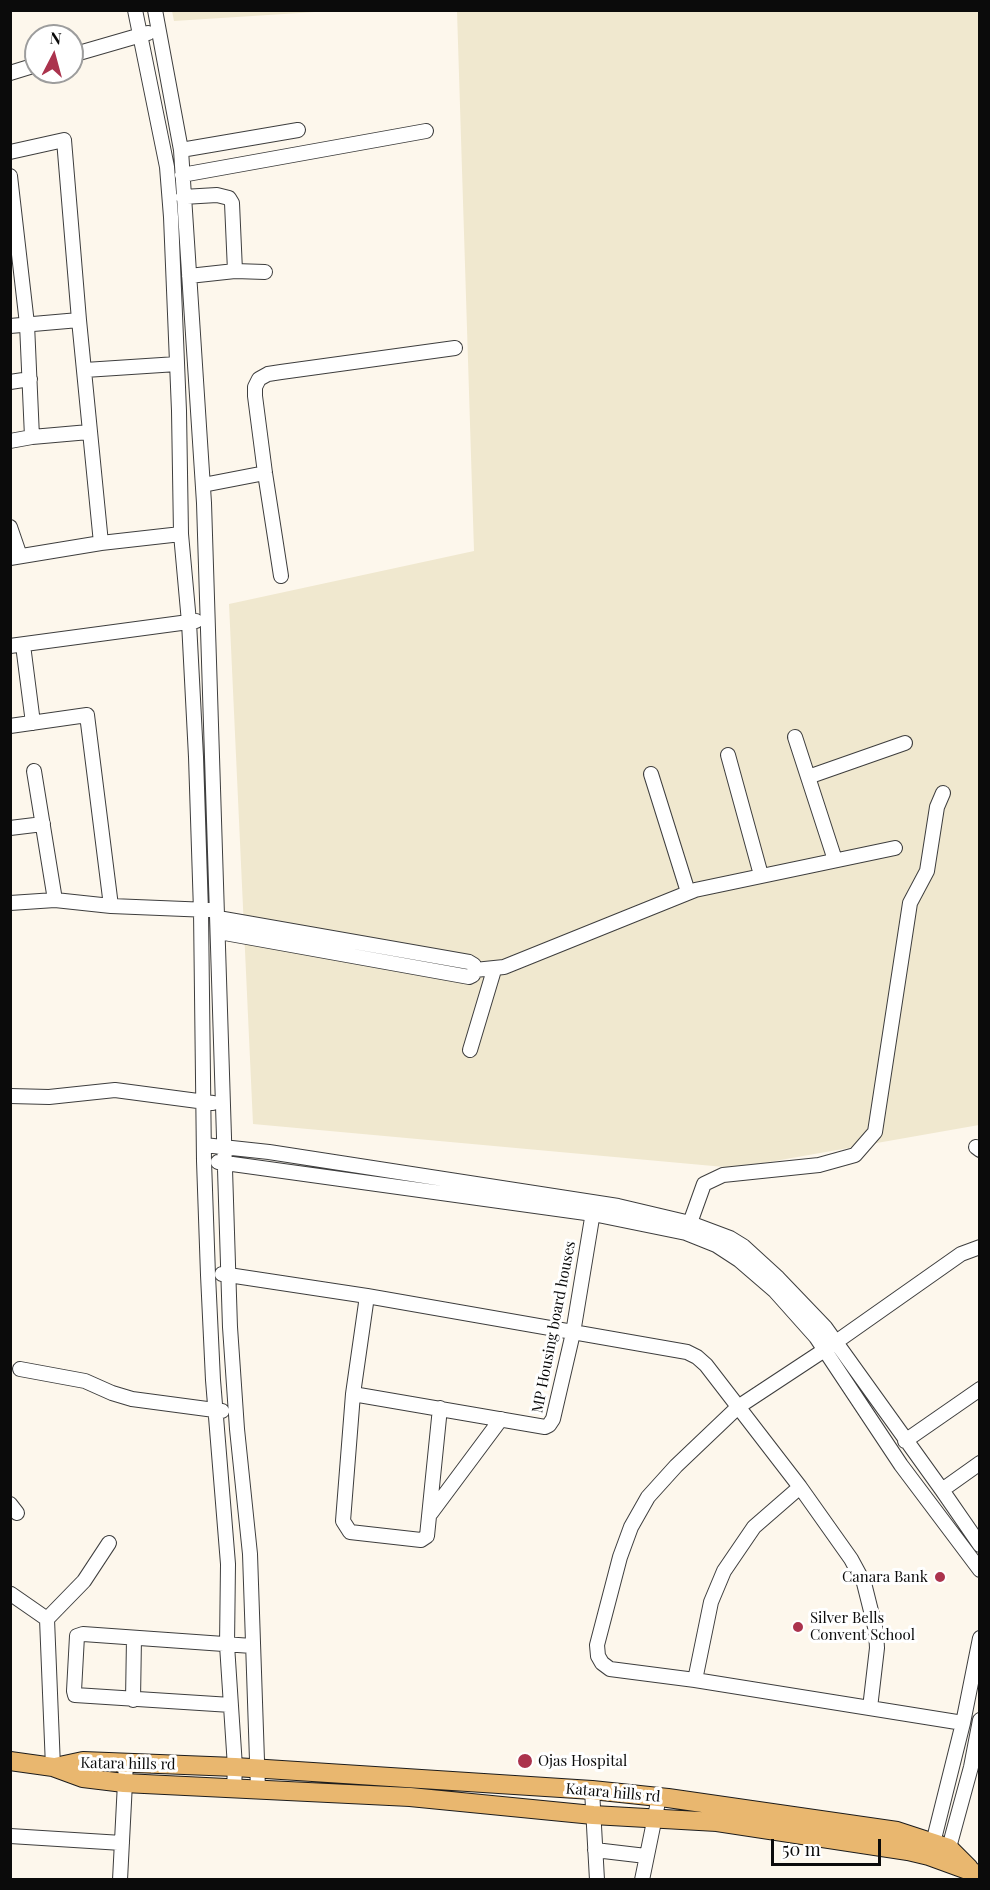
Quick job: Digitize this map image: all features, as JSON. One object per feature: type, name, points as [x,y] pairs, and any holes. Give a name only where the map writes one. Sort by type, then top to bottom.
[{"type":"main road","points":[[10,1761],[53,1767]]},
{"type":"main road","name":"Katara hills rd","points":[[53,1767],[83,1761],[235,1767],[592,1790],[659,1797],[861,1824],[897,1831],[976,1875]]},
{"type":"main road","name":"Katara hills rd","points":[[53,1767],[82,1778],[124,1783],[410,1797],[593,1815],[717,1822],[939,1853]]},
{"type":"street","points":[[135,10],[167,167],[177,364],[181,534],[189,622],[201,911],[204,1161],[208,1273],[215,1410],[228,1564],[227,1646],[235,1767],[234,1789]]},
{"type":"street","points":[[155,10],[181,150],[203,485],[219,932],[228,1275],[235,1411],[250,1554],[258,1790]]},
{"type":"street","points":[[84,51],[159,30]]},
{"type":"street","points":[[181,150],[298,130]]},
{"type":"street","points":[[182,175],[426,131]]},
{"type":"street","points":[[10,152],[64,140],[89,432],[101,543]]},
{"type":"street","points":[[10,176],[27,324],[32,436]]},
{"type":"street","points":[[183,197],[217,195],[229,198],[232,203],[235,272]]},
{"type":"street","points":[[189,276],[265,272]]},
{"type":"street","points":[[10,326],[79,320]]},
{"type":"street","points":[[281,576],[255,396],[255,387],[259,379],[268,374],[455,348]]},
{"type":"street","points":[[85,370],[177,364]]},
{"type":"street","points":[[10,382],[30,379]]},
{"type":"street","points":[[10,441],[32,436],[89,432]]},
{"type":"street","points":[[203,485],[265,473]]},
{"type":"street","points":[[10,527],[15,557],[101,543],[181,534]]},
{"type":"street","points":[[33,723],[17,645],[209,619]]},
{"type":"street","points":[[10,726],[87,715],[111,906]]},
{"type":"street","points":[[795,737],[835,860]]},
{"type":"street","points":[[808,777],[905,743]]},
{"type":"street","points":[[728,755],[761,875]]},
{"type":"street","points":[[34,771],[55,900]]},
{"type":"street","points":[[651,774],[688,892]]},
{"type":"street","points":[[690,1223],[704,1184],[723,1175],[819,1164],[855,1155],[875,1132],[910,903],[927,871],[936,807],[943,793]]},
{"type":"street","points":[[10,828],[43,824]]},
{"type":"street","points":[[475,970],[494,970],[504,967],[688,892],[895,848]]},
{"type":"street","points":[[10,903],[55,900],[201,911],[469,962],[474,965],[475,970],[469,977],[219,932]]},
{"type":"street","points":[[470,1050],[494,970]]},
{"type":"street","points":[[10,1096],[49,1097],[123,1090],[224,1104]]},
{"type":"street","points":[[204,1145],[269,1152],[594,1208],[686,1233],[716,1245],[739,1260],[775,1291],[830,1346],[942,1490],[980,1545]]},
{"type":"street","points":[[204,1161],[594,1208],[655,1213],[690,1223],[730,1239],[742,1246],[778,1278],[825,1327],[830,1346],[901,1466],[980,1570]]},
{"type":"street","name":"MP Housing board houses","points":[[353,1394],[545,1427],[551,1423],[573,1332],[594,1208]]},
{"type":"street","points":[[963,1723],[695,1680],[610,1669],[602,1663],[598,1656],[597,1645],[620,1557],[631,1527],[648,1497],[676,1466],[738,1407],[961,1254],[980,1247]]},
{"type":"street","points":[[208,1273],[367,1296],[687,1352],[697,1357],[706,1365],[800,1487],[851,1559],[864,1582],[876,1631],[877,1648],[870,1708]]},
{"type":"street","points":[[367,1296],[353,1394],[344,1521],[346,1529],[353,1533],[425,1539],[430,1515],[440,1408]]},
{"type":"street","points":[[20,1369],[85,1381],[132,1399],[235,1411]]},
{"type":"street","points":[[905,1441],[980,1389]]},
{"type":"street","points":[[430,1515],[501,1419]]},
{"type":"street","points":[[942,1490],[980,1463]]},
{"type":"street","points":[[695,1680],[711,1602],[724,1571],[754,1527],[800,1487]]},
{"type":"street","points":[[53,1767],[47,1619],[84,1581],[109,1543]]},
{"type":"street","points":[[11,1594],[47,1619]]},
{"type":"street","points":[[231,1705],[75,1695],[77,1636],[83,1634],[252,1646]]},
{"type":"street","points":[[133,1700],[134,1638]]},
{"type":"street","points":[[939,1853],[980,1638]]},
{"type":"street","points":[[939,1853],[975,1767],[980,1720]]},
{"type":"street","points":[[120,1880],[126,1763]]},
{"type":"street","points":[[592,1790],[597,1880]]},
{"type":"street","points":[[642,1880],[659,1797]]},
{"type":"street","points":[[10,1836],[122,1843]]},
{"type":"street","points":[[595,1850],[646,1856]]},
{"type":"shaded area","points":[[172,10],[331,11],[174,21]]},
{"type":"shaded area","points":[[457,11],[979,11],[979,1125],[735,1168],[253,1124],[229,604],[474,551]]},
{"type":"place","name":"Canara Bank","points":[[940,1577]]},
{"type":"place","name":"Silver Bells Convent School","points":[[798,1627]]},
{"type":"place","name":"Ojas Hospital","points":[[525,1761]]}]
